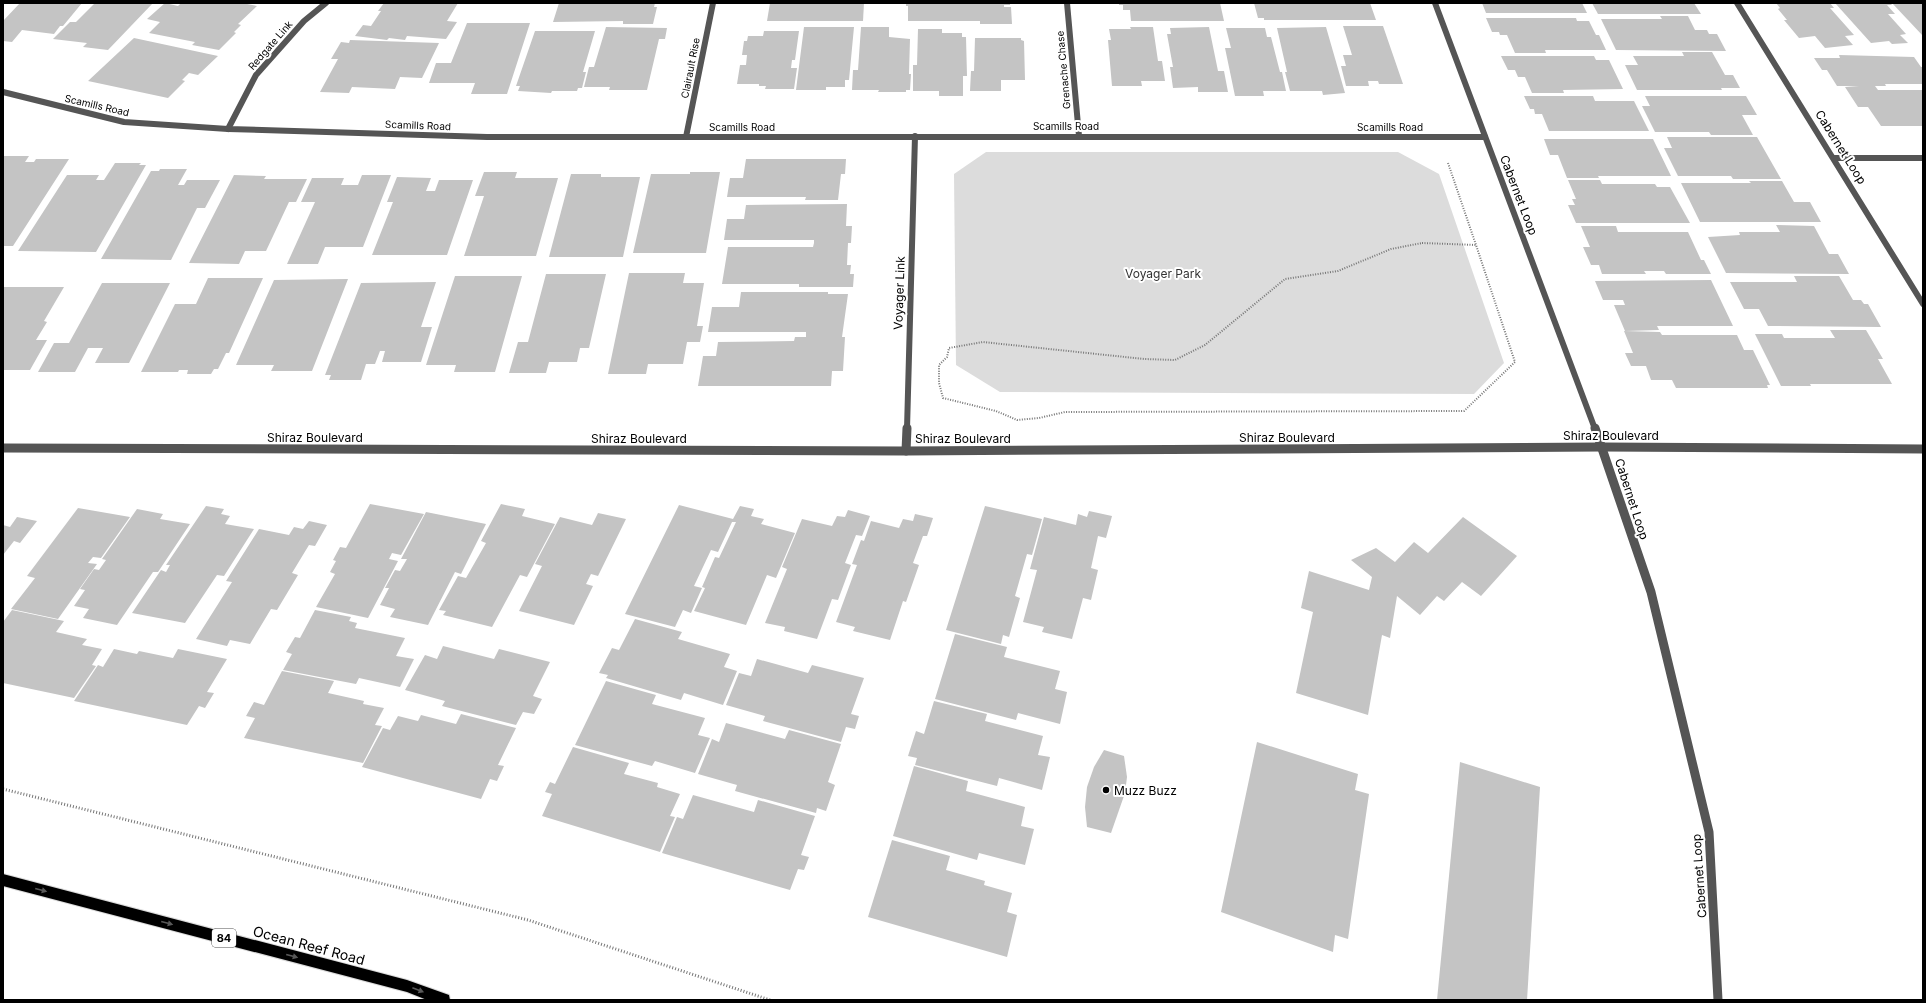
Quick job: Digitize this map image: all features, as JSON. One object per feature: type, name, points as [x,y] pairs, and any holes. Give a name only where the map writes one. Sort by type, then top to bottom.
[{"type":"main road","name":"Ocean Reef Road","points":[[3,880],[407,986],[444,1000]]},
{"type":"street","name":"Redgate Link","points":[[228,128],[256,75],[304,21],[326,3]]},
{"type":"street","name":"Clairault Rise","points":[[686,137],[713,3]]},
{"type":"street","name":"Grenache Chase","points":[[1067,3],[1079,136]]},
{"type":"street","name":"Cabernet Loop","points":[[1435,3],[1602,447],[1651,592],[1709,832],[1718,1000]]},
{"type":"street","name":"Cabernet Loop","points":[[1737,3],[1923,304]]},
{"type":"street","name":"Scamills Road","points":[[3,92],[124,122],[228,128],[487,137],[1485,137]]},
{"type":"street","name":"Voyager Link","points":[[906,451],[915,136]]},
{"type":"street","points":[[1834,158],[1923,158]]},
{"type":"street","name":"Shiraz Boulevard","points":[[3,448],[906,451],[1602,447],[1923,448]]},
{"type":"path","points":[[1447,160],[1476,245],[1515,362],[1464,411],[1065,412],[1039,418],[1017,420],[996,411],[943,398],[938,383],[939,365],[947,357],[949,348],[983,342],[1023,345],[1144,359],[1175,360],[1205,345],[1286,279],[1338,271],[1390,249],[1422,244],[1476,245]]},
{"type":"path","points":[[3,789],[528,920],[770,1000]]},
{"type":"green space","name":"Voyager Park","points":[[986,152],[1398,152],[1439,174],[1504,363],[1474,394],[1000,392],[956,365],[954,174]]},
{"type":"building","points":[[20,3],[82,3],[63,26],[60,26],[54,34],[22,30],[12,42],[3,41],[3,21]]},
{"type":"building","points":[[95,3],[153,3],[108,50],[83,47],[87,43],[53,39],[70,22],[76,22]]},
{"type":"building","points":[[165,3],[178,6],[181,3],[242,3],[257,6],[238,24],[241,25],[234,32],[236,33],[219,50],[192,45],[195,42],[149,33],[160,22],[147,19]]},
{"type":"building","points":[[384,3],[458,3],[447,21],[457,22],[446,39],[407,36],[405,40],[389,38],[387,40],[355,36],[363,25],[371,26],[381,11],[378,11]]},
{"type":"building","points":[[559,3],[655,3],[654,7],[657,7],[653,24],[623,24],[623,21],[553,22]]},
{"type":"building","points":[[770,3],[864,3],[863,21],[767,21]]},
{"type":"building","points":[[906,3],[1010,3],[1010,5],[1004,5],[1004,7],[1011,7],[1012,24],[980,24],[980,21],[908,21],[908,6],[906,6]]},
{"type":"building","points":[[1119,3],[1220,3],[1224,21],[1131,21],[1130,10],[1123,10],[1123,5],[1119,5]]},
{"type":"building","points":[[1254,3],[1370,3],[1376,20],[1264,20],[1264,18],[1258,18]]},
{"type":"building","points":[[1482,3],[1582,3],[1587,13],[1486,13]]},
{"type":"building","points":[[1592,3],[1694,3],[1701,14],[1598,14]]},
{"type":"building","points":[[1776,3],[1830,3],[1834,8],[1830,8],[1854,35],[1845,36],[1853,45],[1825,48],[1815,36],[1799,38],[1784,20],[1787,20],[1778,9],[1780,8]]},
{"type":"building","points":[[1835,3],[1890,3],[1892,5],[1887,5],[1895,14],[1888,14],[1906,34],[1900,35],[1908,43],[1892,44],[1889,41],[1871,43]]},
{"type":"building","points":[[1892,3],[1923,3],[1923,36]]},
{"type":"building","points":[[1660,16],[1688,16],[1695,30],[1707,30],[1709,34],[1717,34],[1726,51],[1616,50],[1601,19],[1662,19]]},
{"type":"building","points":[[1486,18],[1576,18],[1577,21],[1589,21],[1596,35],[1599,35],[1606,50],[1545,50],[1546,53],[1515,53],[1507,35],[1500,35],[1499,32],[1492,32]]},
{"type":"building","points":[[467,23],[530,23],[507,94],[471,94],[475,83],[429,83],[436,63],[451,63]]},
{"type":"building","points":[[1343,26],[1383,26],[1403,84],[1379,84],[1378,81],[1368,81],[1369,86],[1346,86],[1341,66],[1346,66],[1343,55],[1352,55]]},
{"type":"building","points":[[606,27],[667,28],[665,39],[659,39],[647,90],[609,90],[610,87],[584,87],[589,67],[594,67]]},
{"type":"building","points":[[804,27],[854,27],[849,80],[845,80],[845,87],[826,87],[826,90],[796,90]]},
{"type":"building","points":[[861,27],[889,27],[889,37],[910,39],[910,90],[906,90],[906,92],[878,92],[879,90],[852,90],[853,70],[858,70]]},
{"type":"building","points":[[1130,27],[1153,27],[1158,61],[1162,61],[1165,81],[1141,81],[1142,86],[1112,86],[1108,40],[1111,40],[1109,29],[1131,29]]},
{"type":"building","points":[[1209,27],[1218,71],[1224,71],[1228,92],[1198,92],[1198,87],[1173,88],[1170,67],[1173,67],[1167,34],[1171,34],[1170,28]]},
{"type":"building","points":[[1326,27],[1345,93],[1323,95],[1322,91],[1290,91],[1277,28]]},
{"type":"building","points":[[1226,28],[1265,28],[1267,37],[1271,37],[1280,72],[1282,72],[1286,91],[1263,91],[1264,96],[1235,96],[1225,48],[1231,48]]},
{"type":"building","points":[[918,29],[942,29],[942,33],[962,33],[962,37],[966,37],[967,76],[963,76],[963,96],[939,96],[939,91],[913,91],[913,65],[917,65]]},
{"type":"building","points":[[535,31],[595,31],[583,72],[586,72],[582,88],[578,88],[577,91],[552,91],[551,93],[518,91],[520,86],[516,86]]},
{"type":"building","points":[[764,31],[799,31],[795,60],[792,60],[791,68],[797,68],[794,89],[765,89],[766,86],[759,86],[759,84],[737,84],[740,65],[746,65],[747,55],[742,55],[744,41],[747,41],[748,36],[763,36]]},
{"type":"building","points":[[134,38],[218,56],[198,75],[189,73],[182,80],[185,81],[168,98],[88,81]]},
{"type":"building","points":[[975,38],[1021,38],[1021,40],[1024,41],[1025,80],[1001,80],[1001,91],[970,91],[971,71],[974,71]]},
{"type":"building","points":[[350,40],[439,43],[422,78],[400,77],[395,89],[352,87],[349,93],[320,92],[338,59],[331,59],[341,42],[349,43]]},
{"type":"building","points":[[1682,52],[1712,52],[1725,75],[1733,75],[1740,88],[1721,88],[1722,90],[1637,90],[1625,65],[1638,65],[1633,56],[1684,56]]},
{"type":"building","points":[[1839,55],[1914,57],[1921,67],[1923,67],[1923,84],[1885,84],[1886,86],[1875,86],[1878,90],[1923,90],[1923,126],[1881,126],[1868,107],[1858,107],[1845,87],[1859,86],[1837,86],[1827,70],[1822,70],[1814,58],[1840,58]]},
{"type":"building","points":[[1501,56],[1594,56],[1596,60],[1609,60],[1623,89],[1563,90],[1564,93],[1532,93],[1525,77],[1518,77],[1515,70],[1508,70]]},
{"type":"building","points":[[1524,96],[1593,96],[1595,101],[1634,101],[1649,131],[1549,131],[1542,114],[1535,114],[1534,109],[1530,109]]},
{"type":"building","points":[[1645,96],[1746,96],[1757,115],[1742,115],[1753,135],[1711,135],[1709,132],[1655,132],[1642,106],[1650,106]]},
{"type":"building","points":[[1667,137],[1757,137],[1781,179],[1733,179],[1731,176],[1678,176],[1664,148],[1672,148]]},
{"type":"building","points":[[1544,139],[1653,139],[1671,176],[1598,176],[1599,178],[1567,178],[1558,155],[1550,155]]},
{"type":"building","points":[[3,156],[29,156],[25,162],[34,162],[36,159],[69,159],[13,246],[3,246]]},
{"type":"building","points":[[746,159],[846,159],[845,174],[841,174],[838,200],[805,200],[806,197],[727,197],[730,178],[743,178]]},
{"type":"building","points":[[115,163],[141,163],[139,165],[146,165],[96,252],[18,251],[67,175],[99,175],[96,180],[104,180]]},
{"type":"building","points":[[160,169],[187,169],[178,185],[184,185],[187,180],[220,180],[205,208],[197,208],[171,260],[101,259],[151,171],[159,171]]},
{"type":"building","points":[[484,172],[517,172],[515,178],[558,178],[536,256],[464,256],[484,196],[475,196]]},
{"type":"building","points":[[690,172],[720,172],[706,253],[633,253],[651,174],[690,174]]},
{"type":"building","points":[[571,174],[601,174],[601,177],[640,177],[623,257],[549,257]]},
{"type":"building","points":[[234,175],[266,176],[264,179],[307,179],[296,202],[289,202],[266,251],[245,251],[239,264],[189,263]]},
{"type":"building","points":[[362,175],[391,175],[363,247],[325,247],[318,264],[287,264],[315,202],[301,202],[312,178],[344,178],[341,185],[358,185]]},
{"type":"building","points":[[397,177],[431,178],[426,191],[435,191],[439,180],[473,180],[447,255],[372,255],[393,202],[387,202]]},
{"type":"building","points":[[1568,180],[1600,180],[1602,184],[1655,184],[1657,187],[1670,187],[1690,223],[1576,223],[1568,205],[1575,205],[1572,199],[1576,199]]},
{"type":"building","points":[[1749,181],[1782,181],[1794,202],[1810,202],[1821,222],[1700,222],[1681,183],[1751,183]]},
{"type":"building","points":[[847,204],[846,226],[852,226],[851,243],[814,243],[814,240],[724,240],[727,219],[744,219],[746,205]]},
{"type":"building","points":[[1776,225],[1814,226],[1829,254],[1838,254],[1849,274],[1726,273],[1708,237],[1740,235],[1739,232],[1780,232]]},
{"type":"building","points":[[1581,226],[1616,226],[1618,232],[1688,232],[1701,260],[1704,260],[1711,274],[1666,274],[1664,271],[1644,271],[1646,274],[1602,274],[1599,265],[1591,265],[1583,247],[1590,247]]},
{"type":"building","points":[[814,243],[848,243],[847,265],[851,265],[850,274],[854,274],[853,287],[799,287],[799,284],[722,284],[728,247],[813,247]]},
{"type":"building","points":[[629,273],[685,273],[683,283],[704,283],[697,326],[703,326],[700,342],[687,342],[683,364],[648,364],[646,374],[608,374]]},
{"type":"building","points":[[546,274],[606,274],[589,348],[580,348],[577,362],[549,362],[546,373],[509,373],[518,342],[528,342]]},
{"type":"building","points":[[455,276],[522,276],[495,372],[454,372],[456,365],[426,365]]},
{"type":"building","points":[[1794,276],[1839,276],[1853,300],[1861,300],[1864,304],[1868,304],[1881,327],[1768,326],[1759,309],[1744,309],[1730,282],[1797,282]]},
{"type":"building","points":[[208,278],[263,278],[229,353],[226,353],[218,369],[214,369],[211,374],[187,374],[188,370],[179,370],[178,372],[141,372],[175,304],[196,304]]},
{"type":"building","points":[[348,279],[312,371],[271,371],[274,365],[236,365],[274,280]]},
{"type":"building","points":[[1711,280],[1733,326],[1657,326],[1659,330],[1625,331],[1614,305],[1625,305],[1623,300],[1603,300],[1595,281]]},
{"type":"building","points":[[436,282],[421,327],[432,327],[421,362],[382,362],[385,351],[380,351],[375,364],[366,364],[361,380],[329,380],[331,375],[325,375],[361,283]]},
{"type":"building","points":[[102,283],[170,283],[129,363],[95,363],[103,348],[88,348],[75,372],[38,372],[54,343],[69,343]]},
{"type":"building","points":[[3,287],[64,287],[44,321],[47,322],[36,340],[47,340],[30,370],[3,370]]},
{"type":"building","points":[[741,292],[828,292],[828,294],[848,294],[842,337],[845,337],[843,371],[832,371],[831,386],[698,386],[703,356],[716,356],[718,342],[794,341],[795,337],[806,337],[806,332],[708,332],[712,307],[739,307]]},
{"type":"building","points":[[1830,330],[1866,330],[1883,359],[1878,359],[1892,384],[1810,384],[1811,386],[1781,386],[1755,334],[1782,334],[1784,338],[1835,338]]},
{"type":"building","points":[[1624,331],[1660,332],[1662,335],[1737,335],[1744,350],[1753,350],[1770,385],[1767,385],[1768,388],[1676,388],[1672,380],[1651,380],[1646,366],[1631,366],[1625,353],[1633,353]]},
{"type":"building","points":[[370,504],[424,514],[401,555],[392,553],[389,559],[398,561],[368,618],[316,607],[335,574],[330,572],[336,561],[333,560],[340,547],[346,548]]},
{"type":"building","points":[[501,504],[525,509],[522,516],[555,524],[527,577],[520,575],[492,627],[443,615],[446,611],[439,610],[458,576],[466,578],[486,543],[481,541]]},
{"type":"building","points":[[679,505],[733,519],[740,506],[754,509],[751,516],[764,519],[761,524],[795,533],[776,578],[767,575],[746,625],[694,611],[705,588],[702,587],[715,557],[719,558],[736,522],[732,522],[718,552],[711,550],[694,586],[702,588],[691,613],[683,610],[675,627],[625,614]]},
{"type":"building","points":[[206,506],[224,509],[221,514],[230,516],[225,524],[254,529],[224,576],[217,575],[185,623],[132,613],[161,570],[166,572],[170,565],[166,565]]},
{"type":"building","points":[[985,506],[1042,519],[1032,555],[1027,554],[1015,596],[1020,598],[1009,637],[1003,635],[1001,644],[946,630]]},
{"type":"building","points":[[78,508],[130,517],[101,558],[93,557],[88,563],[97,564],[58,619],[11,609],[35,578],[27,576]]},
{"type":"building","points":[[137,509],[163,514],[160,519],[190,524],[158,572],[153,572],[117,625],[83,618],[89,609],[74,606],[85,590],[80,589],[94,569],[99,570],[106,560],[102,559]]},
{"type":"building","points":[[848,510],[870,516],[862,536],[856,535],[845,563],[851,565],[838,600],[832,599],[817,639],[784,631],[785,627],[765,623],[787,569],[782,567],[802,519],[832,526],[837,516],[845,517]]},
{"type":"building","points":[[1089,511],[1112,516],[1106,538],[1098,536],[1091,568],[1098,570],[1091,600],[1083,598],[1072,639],[1042,632],[1044,627],[1023,622],[1037,570],[1030,569],[1044,517],[1076,525],[1078,514],[1087,517]]},
{"type":"building","points":[[426,512],[486,524],[461,574],[455,572],[428,625],[390,617],[395,609],[380,605],[389,588],[385,588],[395,570],[400,571],[407,559],[401,559]]},
{"type":"building","points":[[598,513],[626,519],[598,576],[591,574],[586,584],[593,586],[574,625],[519,611],[542,566],[535,564],[560,517],[592,525]]},
{"type":"building","points":[[915,514],[933,518],[927,536],[923,536],[913,563],[919,565],[906,602],[903,601],[890,640],[853,631],[855,627],[836,622],[857,565],[852,564],[861,540],[864,541],[871,521],[899,528],[903,519],[913,521]]},
{"type":"building","points":[[17,517],[37,521],[20,543],[14,541],[3,555],[3,525],[10,527]]},
{"type":"building","points":[[1463,517],[1517,556],[1481,596],[1462,582],[1444,601],[1437,596],[1420,615],[1397,596],[1390,638],[1382,635],[1368,715],[1296,693],[1313,612],[1301,608],[1309,571],[1369,590],[1372,577],[1351,560],[1376,548],[1395,562],[1414,542],[1428,553]]},
{"type":"building","points":[[309,521],[327,525],[315,546],[309,545],[292,573],[298,575],[277,610],[271,609],[250,644],[230,640],[227,646],[196,639],[232,582],[226,581],[259,529],[289,535],[294,527],[303,529]]},
{"type":"building","points":[[12,610],[64,621],[56,632],[87,639],[82,645],[102,649],[92,665],[96,666],[74,698],[3,683],[3,622]]},
{"type":"building","points":[[315,610],[351,617],[349,621],[357,623],[355,628],[405,638],[396,656],[414,659],[400,687],[359,678],[356,684],[283,670],[292,654],[286,652],[295,637],[300,638]]},
{"type":"building","points":[[635,619],[682,632],[678,639],[730,654],[724,667],[737,671],[723,705],[684,693],[681,700],[606,678],[608,675],[599,673],[612,648],[619,650]]},
{"type":"building","points":[[955,634],[1007,647],[1004,657],[1060,671],[1055,689],[1067,692],[1060,724],[1018,713],[1016,720],[935,699]]},
{"type":"building","points":[[443,646],[494,659],[499,649],[550,662],[533,696],[542,699],[534,714],[523,712],[516,725],[442,706],[445,701],[405,690],[425,655],[437,659]]},
{"type":"building","points":[[114,649],[137,654],[139,651],[173,658],[178,649],[227,659],[207,692],[214,693],[205,708],[199,706],[187,725],[74,701],[98,665],[103,667]]},
{"type":"building","points":[[757,659],[808,673],[812,665],[864,678],[851,714],[859,716],[855,729],[846,727],[841,742],[763,721],[765,716],[726,705],[739,673],[751,676]]},
{"type":"building","points":[[282,671],[334,681],[328,693],[364,701],[363,704],[384,708],[375,725],[382,726],[363,763],[244,738],[255,718],[246,716],[254,702],[264,705]]},
{"type":"building","points":[[606,681],[656,695],[652,704],[705,718],[698,735],[710,738],[695,773],[655,761],[652,766],[575,745]]},
{"type":"building","points":[[934,701],[987,714],[985,721],[1043,736],[1038,755],[1050,757],[1042,790],[999,778],[997,786],[915,765],[917,758],[908,756],[916,731],[924,734]]},
{"type":"building","points":[[461,714],[516,728],[498,765],[504,766],[497,781],[490,779],[481,799],[362,767],[383,728],[390,730],[398,716],[418,721],[421,715],[456,724]]},
{"type":"building","points":[[726,723],[785,739],[789,730],[841,744],[828,782],[835,785],[826,811],[817,808],[816,813],[735,791],[737,785],[698,774],[712,739],[719,742]]},
{"type":"building","points":[[1257,742],[1358,774],[1355,790],[1369,794],[1348,939],[1335,935],[1333,952],[1221,912]]},
{"type":"building","points":[[573,747],[629,763],[624,774],[658,783],[657,787],[680,794],[670,816],[675,817],[660,852],[542,816],[552,794],[545,792],[550,782],[555,784]]},
{"type":"building","name":"Muzz Buzz","points":[[1104,750],[1124,756],[1127,777],[1125,793],[1111,833],[1087,827],[1085,807],[1087,787],[1094,767]]},
{"type":"building","points":[[1460,762],[1540,787],[1527,1000],[1437,1000]]},
{"type":"building","points":[[914,766],[968,781],[966,791],[1025,807],[1021,826],[1034,829],[1025,865],[979,853],[977,860],[893,836]]},
{"type":"building","points":[[693,795],[754,812],[758,800],[815,816],[801,855],[809,857],[804,870],[798,869],[790,890],[662,853],[677,817],[683,819]]},
{"type":"building","points":[[892,840],[950,856],[946,870],[985,881],[984,885],[1012,893],[1007,912],[1017,915],[1007,957],[868,917]]},
{"type":"place","name":"Muzz Buzz","points":[[1106,790]]}]
